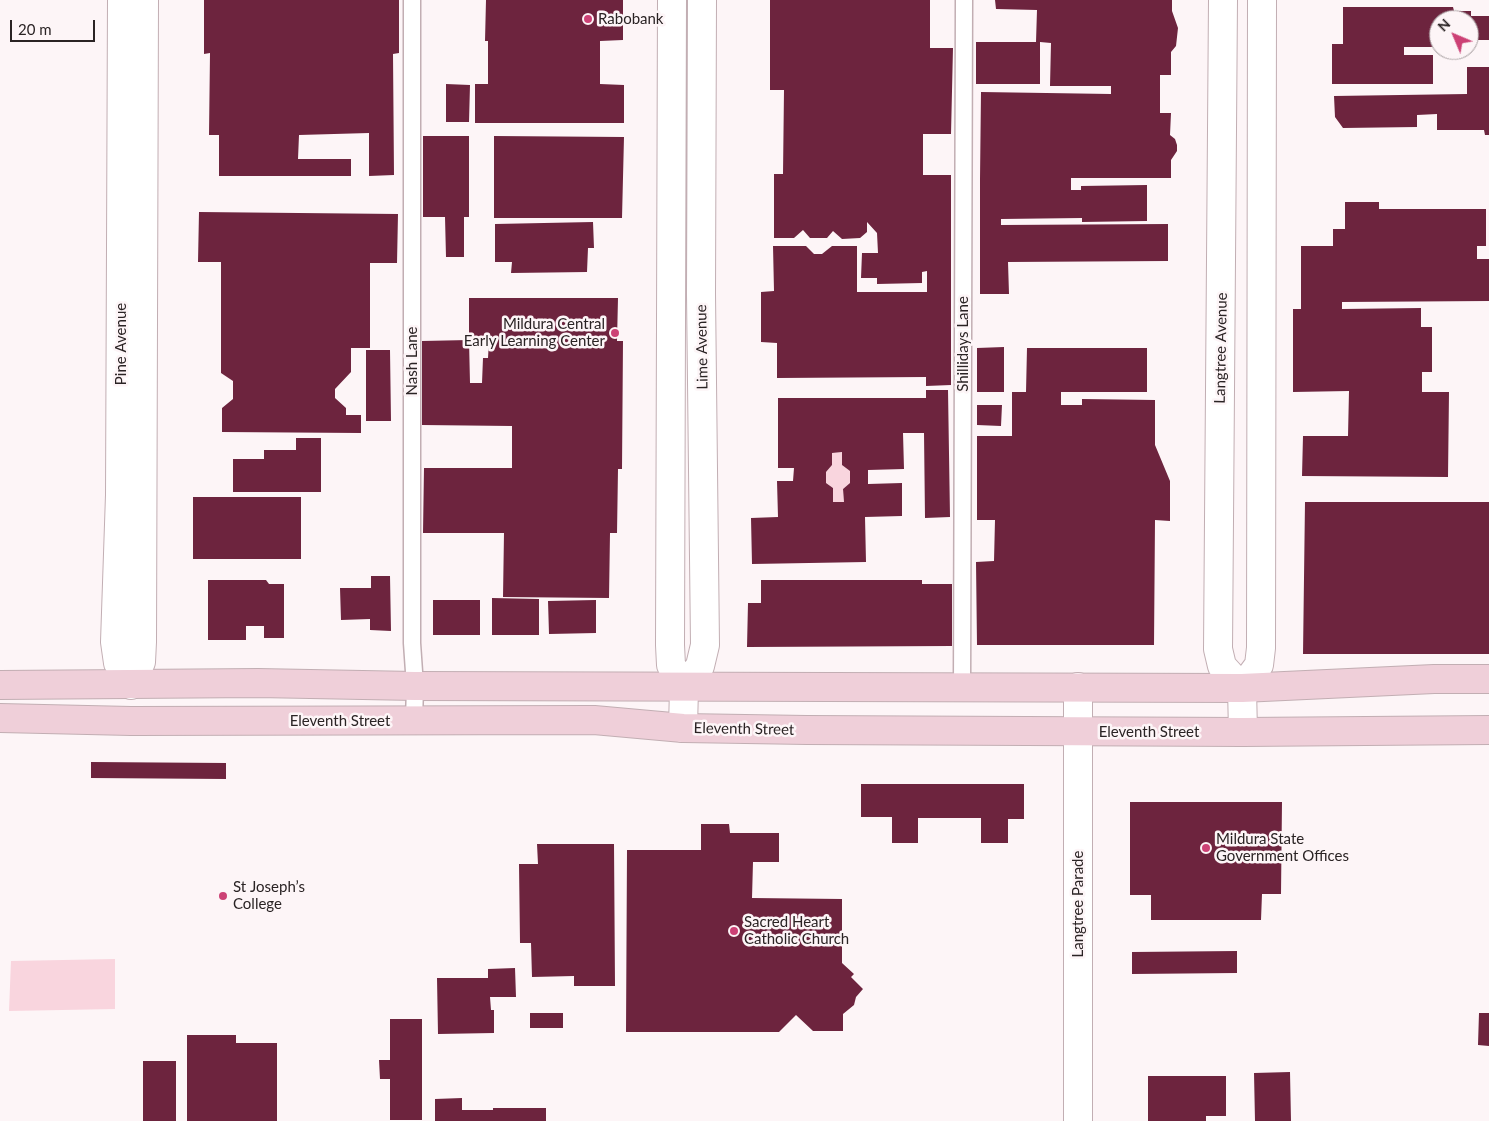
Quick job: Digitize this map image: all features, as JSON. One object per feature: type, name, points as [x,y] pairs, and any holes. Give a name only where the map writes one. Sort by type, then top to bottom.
[{"type":"main road","points":[[0,685],[258,683],[684,688],[1242,688],[1434,679],[1489,679]]},
{"type":"main road","name":"Pine Avenue","points":[[130,685],[130,721]]},
{"type":"main road","name":"Eleventh Street","points":[[0,718],[130,721],[594,720],[683,728],[817,730],[1078,732],[1489,730]]},
{"type":"street","name":"Pine Avenue","points":[[122,0],[120,495],[114,642],[118,663],[130,685]]},
{"type":"street","name":"Pine Avenue","points":[[130,685],[140,662],[142,642],[144,0]]},
{"type":"street","name":"Lime Avenue","points":[[672,0],[670,645],[671,665],[684,688],[700,666],[705,645],[701,294],[702,0]]},
{"type":"street","name":"Langtree Avenue","points":[[1224,0],[1218,649],[1222,666],[1242,688]]},
{"type":"street","points":[[1243,732],[1242,688],[1259,665],[1261,648],[1262,0]]},
{"type":"street","name":"Langtree Parade","points":[[1078,687],[1078,1121]]},
{"type":"street","points":[[683,728],[684,688]]},
{"type":"lane","name":"Nash Lane","points":[[412,0],[412,643],[415,686],[414,721]]},
{"type":"lane","name":"Shillidays Lane","points":[[962,687],[964,0]]},
{"type":"shaded area","points":[[842,452],[842,465],[850,471],[850,483],[843,489],[844,502],[833,502],[833,488],[826,483],[826,472],[832,465],[832,453]]},
{"type":"shaded area","points":[[115,959],[115,1009],[9,1011],[11,961]]},
{"type":"building","points":[[204,0],[399,0],[399,53],[393,54],[394,175],[369,176],[369,133],[299,135],[298,159],[351,159],[351,176],[219,176],[219,135],[209,135],[210,53],[204,54]]},
{"type":"building","points":[[486,0],[623,0],[623,40],[600,41],[600,84],[624,85],[624,123],[475,123],[475,84],[488,84],[488,41],[485,41]]},
{"type":"building","points":[[770,0],[930,0],[930,48],[953,48],[951,134],[923,134],[923,175],[951,175],[951,385],[926,386],[926,377],[777,378],[777,343],[761,342],[761,292],[774,291],[773,246],[806,246],[814,254],[822,254],[832,246],[857,246],[857,292],[927,292],[927,271],[922,272],[922,283],[877,284],[877,278],[861,278],[862,253],[878,253],[877,233],[867,222],[867,232],[860,238],[842,239],[833,231],[827,238],[810,238],[803,230],[794,238],[774,238],[774,174],[783,174],[784,90],[770,90]]},
{"type":"building","points":[[995,0],[1172,0],[1172,11],[1178,28],[1176,46],[1171,52],[1171,75],[1160,75],[1160,113],[1171,113],[1170,135],[1175,139],[1177,145],[1177,151],[1171,160],[1171,178],[1071,178],[1071,190],[1081,190],[1081,186],[1147,185],[1147,221],[1082,222],[1082,218],[1001,219],[1001,225],[1168,224],[1168,261],[1008,262],[1009,294],[980,294],[981,92],[1111,94],[1111,86],[1050,86],[1051,43],[1040,42],[1040,84],[976,84],[976,42],[1036,42],[1037,10],[996,9]]},
{"type":"building","points":[[1343,7],[1453,7],[1454,10],[1429,10],[1429,47],[1404,47],[1404,55],[1429,55],[1429,60],[1433,60],[1433,84],[1332,84],[1332,44],[1343,44]]},
{"type":"building","points":[[1479,16],[1489,16],[1489,40],[1479,40]]},
{"type":"building","points":[[1467,67],[1489,67],[1489,135],[1485,135],[1484,130],[1437,130],[1437,114],[1417,115],[1417,127],[1343,128],[1335,117],[1334,96],[1467,94]]},
{"type":"building","points":[[446,84],[470,85],[469,122],[446,122]]},
{"type":"building","points":[[423,136],[469,136],[469,217],[464,217],[464,257],[446,257],[445,217],[423,217]]},
{"type":"building","points":[[494,136],[624,137],[622,218],[494,218]]},
{"type":"building","points":[[1345,202],[1379,202],[1379,209],[1486,209],[1486,246],[1477,246],[1477,259],[1489,259],[1489,301],[1342,302],[1342,309],[1421,308],[1421,327],[1432,327],[1432,372],[1422,372],[1422,392],[1449,392],[1448,477],[1302,476],[1303,436],[1348,436],[1349,391],[1293,392],[1293,309],[1301,309],[1301,246],[1333,246],[1333,229],[1345,229]]},
{"type":"building","points":[[199,212],[398,214],[397,263],[370,263],[370,348],[351,348],[351,372],[335,389],[335,398],[346,408],[346,415],[361,415],[361,433],[222,432],[222,408],[233,399],[233,381],[221,373],[221,262],[198,262]]},
{"type":"building","points":[[593,222],[594,248],[588,248],[587,272],[511,273],[512,262],[495,262],[495,224]]},
{"type":"building","points":[[469,298],[618,298],[617,341],[623,341],[622,469],[618,469],[617,533],[610,533],[609,598],[503,597],[504,533],[423,533],[424,468],[512,468],[512,426],[422,425],[422,341],[469,340]],"holes":[[[469,340],[489,341],[488,358],[483,358],[482,383],[470,383]]]},
{"type":"building","points":[[1004,347],[1004,392],[977,392],[977,348]]},
{"type":"building","points":[[1027,348],[1147,348],[1147,392],[1061,392],[1061,405],[1082,405],[1082,399],[1155,400],[1155,445],[1170,481],[1170,521],[1155,520],[1154,645],[977,645],[976,562],[994,561],[995,520],[977,520],[977,436],[1012,436],[1012,392],[1026,392]]},
{"type":"building","points":[[366,350],[390,350],[391,421],[366,421]]},
{"type":"building","points":[[926,390],[948,390],[950,517],[925,518],[924,433],[903,433],[904,469],[868,470],[868,484],[902,483],[902,516],[865,517],[866,562],[752,564],[751,518],[778,517],[777,481],[793,481],[794,468],[778,468],[778,398],[926,398]],"holes":[[[842,452],[842,465],[850,471],[850,483],[843,489],[844,502],[833,502],[833,488],[826,483],[826,472],[832,465],[832,453]]]},
{"type":"building","points":[[977,405],[1002,405],[1001,426],[977,425]]},
{"type":"building","points":[[296,438],[321,438],[321,492],[233,492],[233,459],[264,459],[264,450],[296,450]]},
{"type":"building","points":[[193,497],[301,497],[301,559],[193,559]]},
{"type":"building","points":[[1305,502],[1489,502],[1489,654],[1303,654]]},
{"type":"building","points":[[371,576],[390,576],[391,631],[370,630],[370,619],[341,620],[340,588],[371,588]]},
{"type":"building","points":[[208,580],[266,580],[269,584],[284,584],[284,638],[264,638],[264,626],[246,626],[246,640],[208,640]]},
{"type":"building","points":[[761,580],[922,580],[922,584],[952,584],[952,646],[747,647],[748,603],[761,603]]},
{"type":"building","points":[[492,598],[539,599],[539,635],[492,635]]},
{"type":"building","points":[[433,600],[480,600],[480,635],[433,635]]},
{"type":"building","points":[[596,600],[596,633],[549,634],[548,601]]},
{"type":"building","points":[[91,762],[226,763],[226,779],[91,778]]},
{"type":"building","points":[[861,784],[1024,784],[1024,819],[1008,819],[1008,843],[981,843],[981,818],[918,818],[918,843],[892,843],[892,817],[861,817]]},
{"type":"building","name":"Mildura State Government Offices","points":[[1130,802],[1282,802],[1281,894],[1262,894],[1261,920],[1151,920],[1151,895],[1130,895]]},
{"type":"building","name":"Sacred Heart Catholic Church","points":[[701,824],[729,824],[730,833],[779,833],[779,862],[753,862],[752,898],[842,899],[842,963],[854,974],[851,977],[863,989],[856,997],[854,1005],[843,1014],[843,1031],[813,1031],[796,1015],[779,1032],[626,1032],[627,850],[701,850]]},
{"type":"building","points":[[537,844],[614,844],[615,986],[574,986],[574,976],[532,977],[531,943],[520,943],[519,864],[538,864]]},
{"type":"building","points":[[1237,951],[1237,973],[1132,974],[1132,952]]},
{"type":"building","points":[[515,968],[516,997],[490,997],[491,1010],[494,1010],[494,1033],[438,1034],[437,978],[488,978],[488,969]]},
{"type":"building","points":[[530,1013],[563,1013],[563,1028],[530,1028]]},
{"type":"building","points":[[1479,1013],[1489,1013],[1489,1046],[1478,1045]]},
{"type":"building","points":[[390,1019],[422,1019],[422,1120],[390,1120],[390,1079],[380,1079],[379,1060],[390,1060]]},
{"type":"building","points":[[187,1035],[236,1035],[236,1043],[277,1043],[277,1121],[187,1121]]},
{"type":"building","points":[[143,1061],[176,1061],[176,1121],[143,1121]]},
{"type":"building","points":[[1290,1072],[1291,1121],[1255,1121],[1254,1073]]},
{"type":"building","points":[[1148,1076],[1226,1076],[1226,1116],[1206,1116],[1206,1121],[1148,1121]]},
{"type":"building","points":[[462,1098],[462,1110],[546,1108],[546,1121],[435,1121],[435,1099]]},
{"type":"place","name":"Rabobank","points":[[588,19]]},
{"type":"place","name":"Mildura Central Early Learning Center","points":[[615,333]]},
{"type":"place","name":"Mildura State Government Offices","points":[[1206,848]]},
{"type":"place","name":"St Joseph’s College","points":[[223,896]]},
{"type":"place","name":"Sacred Heart Catholic Church","points":[[734,931]]}]
